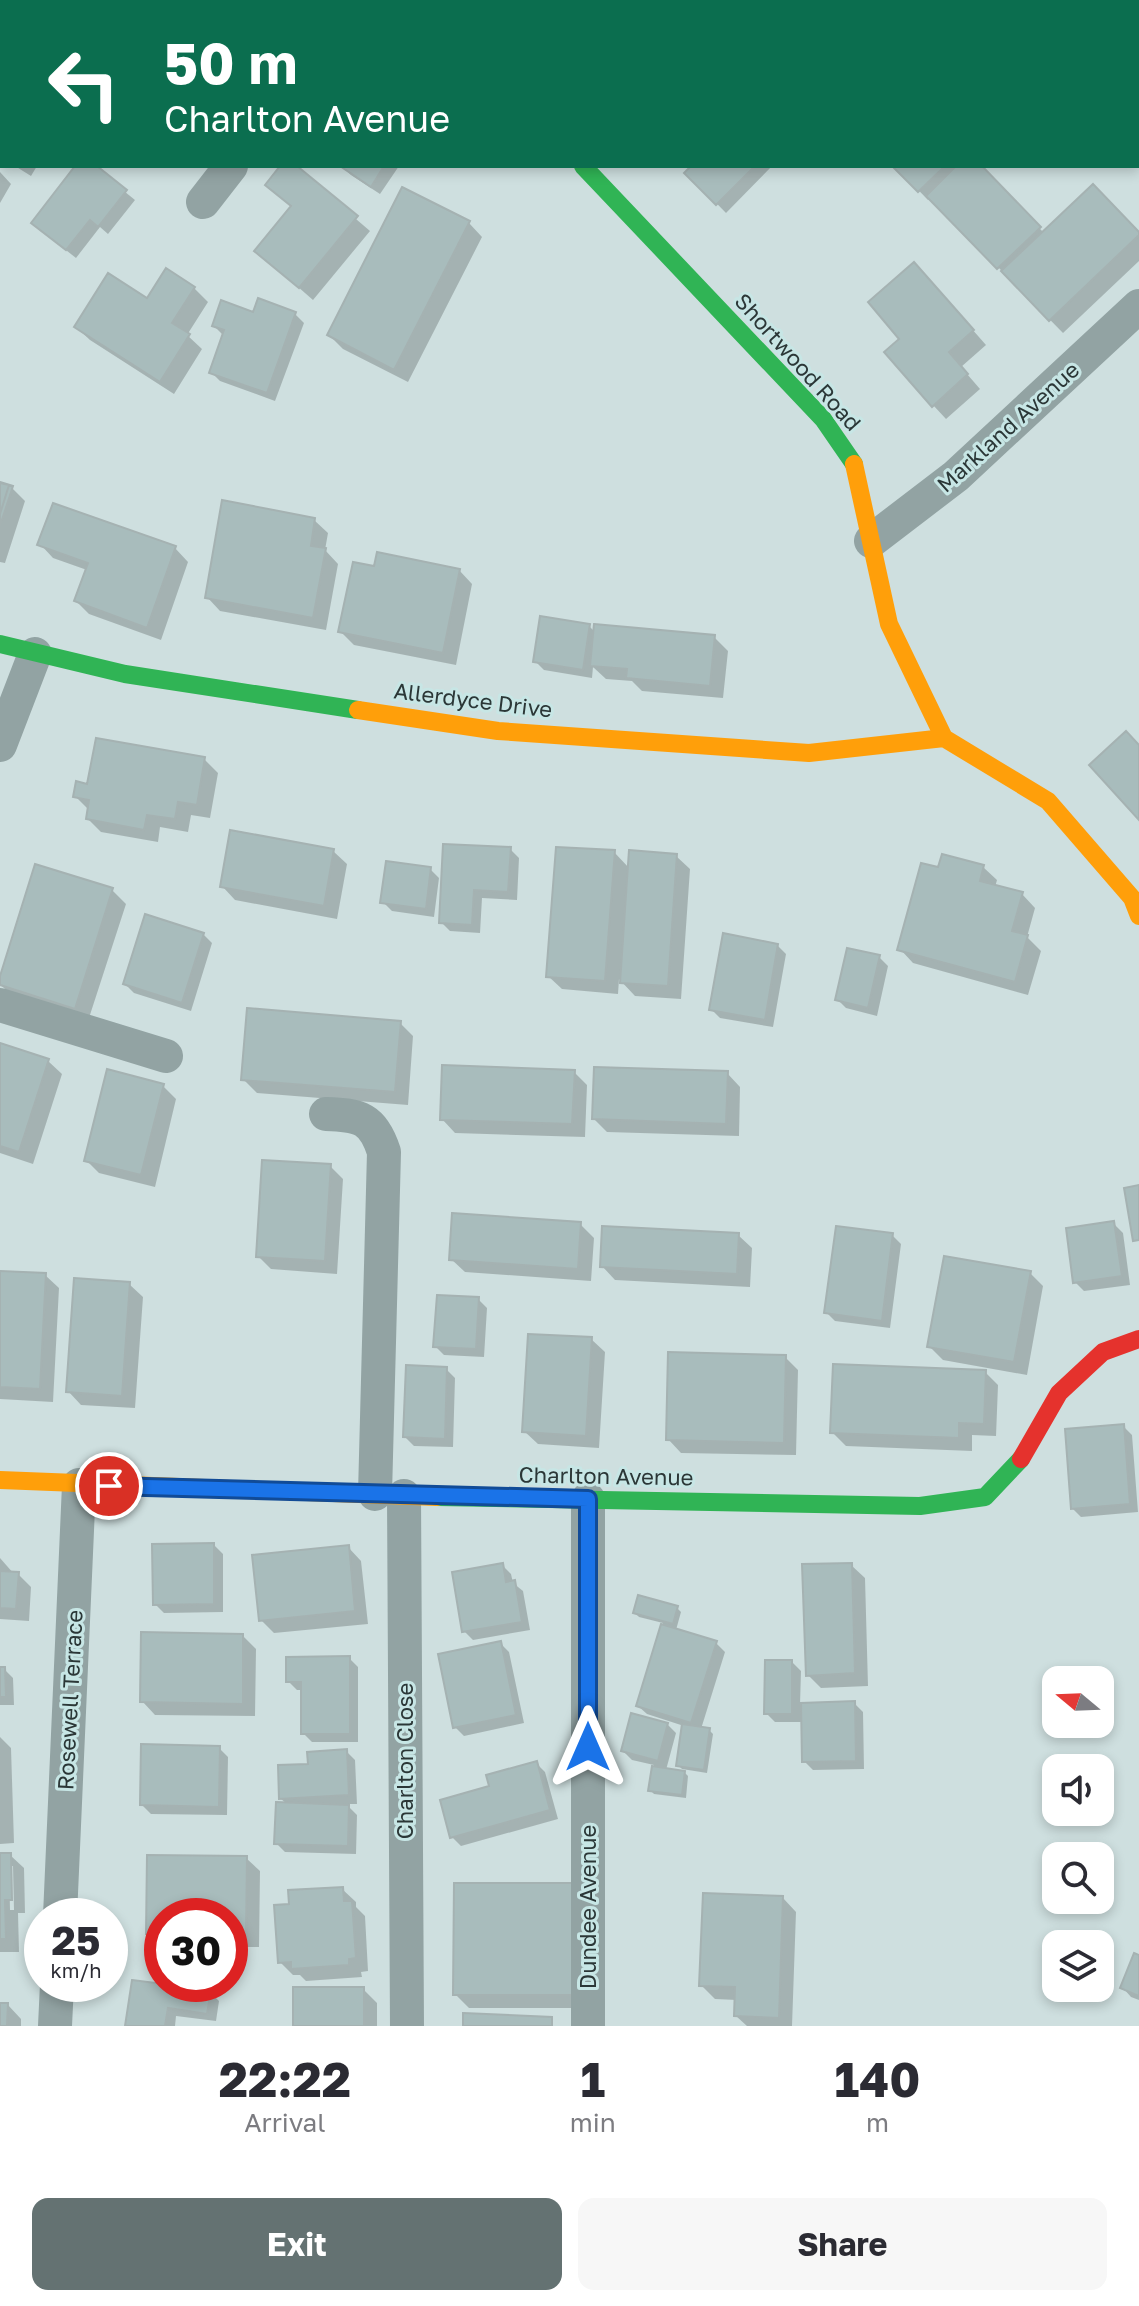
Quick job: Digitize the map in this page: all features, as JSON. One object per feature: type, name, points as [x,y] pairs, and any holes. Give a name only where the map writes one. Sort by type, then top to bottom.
[{"type":"street","points":[[203,202],[229,168]]},
{"type":"street","name":"Shortwood Road","points":[[585,168],[823,419],[853,462],[889,624],[944,738]]},
{"type":"street","name":"Markland Avenue","points":[[871,541],[956,476],[1139,306]]},
{"type":"street","name":"Allerdyce Drive","points":[[0,644],[125,674],[498,731],[809,753],[944,738]]},
{"type":"street","points":[[0,745],[35,654]]},
{"type":"street","points":[[944,738],[1048,801],[1132,898],[1139,916]]},
{"type":"street","points":[[0,1005],[166,1056]]},
{"type":"street","name":"Charlton Close","points":[[326,1114],[351,1115],[367,1122],[378,1132],[384,1152],[389,1495],[407,2026]]},
{"type":"street","name":"Charlton Avenue","points":[[0,1480],[389,1495],[920,1506],[985,1497],[1024,1456],[1059,1393],[1103,1352],[1139,1339]]},
{"type":"street","name":"Rosewell Terrace","points":[[61,1898],[79,1485]]},
{"type":"street","name":"Dundee Avenue","points":[[588,1499],[588,2026]]},
{"type":"street","points":[[55,2026],[56,2002]]},
{"type":"building","points":[[73,168],[100,168],[127,190],[98,227],[90,220],[66,250],[31,223]]},
{"type":"building","points":[[278,168],[299,168],[358,216],[299,288],[254,251],[291,206],[265,185]]},
{"type":"building","points":[[343,168],[383,168],[371,187]]},
{"type":"building","points":[[689,168],[753,168],[716,205],[684,173]]},
{"type":"building","points":[[894,168],[943,168],[918,192]]},
{"type":"building","points":[[954,168],[984,168],[1041,227],[997,269],[926,196]]},
{"type":"building","points":[[1093,184],[1139,235],[1049,321],[1001,271]]},
{"type":"building","points":[[402,187],[470,221],[394,370],[327,335]]},
{"type":"building","points":[[914,262],[974,330],[949,352],[968,374],[932,407],[884,352],[899,339],[868,302]]},
{"type":"building","points":[[166,268],[195,287],[172,323],[190,334],[160,382],[74,327],[108,273],[147,298]]},
{"type":"building","points":[[258,298],[296,312],[267,393],[209,373],[224,330],[212,326],[221,300],[253,312]]},
{"type":"building","points":[[0,482],[13,486],[0,526]]},
{"type":"building","points":[[0,483],[9,485],[0,514]]},
{"type":"building","points":[[222,500],[315,518],[311,546],[326,548],[313,618],[205,598]]},
{"type":"building","points":[[53,503],[176,546],[147,628],[74,601],[88,563],[37,545]]},
{"type":"building","points":[[377,552],[460,569],[443,653],[338,632],[353,562],[374,566]]},
{"type":"building","points":[[540,616],[590,624],[583,670],[533,662]]},
{"type":"building","points":[[594,624],[715,635],[710,686],[626,678],[627,669],[590,666]]},
{"type":"building","points":[[1126,731],[1139,745],[1139,820],[1089,765]]},
{"type":"building","points":[[96,738],[205,757],[197,805],[178,802],[175,819],[147,815],[144,830],[86,819],[89,800],[73,797],[76,781],[87,784]]},
{"type":"building","points":[[230,830],[334,849],[324,906],[220,887]]},
{"type":"building","points":[[443,844],[511,847],[508,892],[474,890],[472,925],[439,923]]},
{"type":"building","points":[[556,847],[615,850],[605,981],[546,977]]},
{"type":"building","points":[[629,850],[677,854],[668,986],[620,983]]},
{"type":"building","points":[[942,854],[984,865],[980,881],[1023,892],[1012,931],[1028,935],[1015,982],[897,950],[921,863],[938,867]]},
{"type":"building","points":[[386,861],[431,867],[426,909],[380,903]]},
{"type":"building","points":[[35,864],[113,888],[75,1009],[0,985],[0,976]]},
{"type":"building","points":[[145,914],[204,933],[182,1003],[123,984]]},
{"type":"building","points":[[723,933],[778,944],[765,1020],[709,1010]]},
{"type":"building","points":[[847,948],[880,955],[868,1008],[835,1000]]},
{"type":"building","points":[[247,1008],[401,1021],[395,1092],[241,1080]]},
{"type":"building","points":[[0,1043],[49,1059],[19,1152],[0,1146]]},
{"type":"building","points":[[442,1065],[575,1070],[572,1124],[440,1120]]},
{"type":"building","points":[[594,1067],[728,1071],[726,1124],[592,1119]]},
{"type":"building","points":[[107,1069],[164,1084],[141,1175],[84,1161]]},
{"type":"building","points":[[262,1160],[331,1164],[325,1261],[256,1257]]},
{"type":"building","points":[[1139,1185],[1139,1240],[1133,1241],[1124,1188]]},
{"type":"building","points":[[452,1213],[581,1222],[578,1269],[449,1260]]},
{"type":"building","points":[[1114,1221],[1122,1276],[1073,1283],[1066,1228]]},
{"type":"building","points":[[602,1226],[739,1233],[737,1274],[600,1267]]},
{"type":"building","points":[[836,1226],[893,1233],[882,1321],[824,1313]]},
{"type":"building","points":[[944,1256],[1031,1271],[1014,1362],[927,1347]]},
{"type":"building","points":[[0,1271],[46,1273],[40,1389],[0,1387]]},
{"type":"building","points":[[74,1278],[130,1282],[122,1396],[66,1392]]},
{"type":"building","points":[[437,1295],[479,1297],[476,1349],[433,1347]]},
{"type":"building","points":[[528,1334],[592,1337],[586,1436],[522,1432]]},
{"type":"building","points":[[668,1352],[786,1355],[784,1443],[666,1440]]},
{"type":"building","points":[[833,1364],[986,1370],[984,1424],[959,1423],[959,1438],[830,1433]]},
{"type":"building","points":[[406,1365],[447,1367],[445,1439],[403,1437]]},
{"type":"building","points":[[1124,1424],[1130,1504],[1071,1509],[1065,1429]]},
{"type":"building","points":[[214,1543],[214,1604],[153,1605],[152,1544]]},
{"type":"building","points":[[349,1545],[355,1611],[259,1621],[252,1555]]},
{"type":"building","points":[[503,1563],[506,1582],[515,1580],[522,1622],[462,1632],[452,1572]]},
{"type":"building","points":[[852,1563],[855,1673],[806,1676],[802,1564]]},
{"type":"building","points":[[0,1571],[19,1572],[16,1609],[0,1608]]},
{"type":"building","points":[[638,1595],[678,1606],[673,1624],[633,1613]]},
{"type":"building","points":[[661,1624],[717,1641],[691,1723],[636,1706]]},
{"type":"building","points":[[141,1632],[243,1634],[243,1704],[140,1702]]},
{"type":"building","points":[[501,1641],[516,1715],[453,1728],[438,1654]]},
{"type":"building","points":[[350,1656],[350,1734],[301,1734],[301,1682],[286,1682],[286,1657]]},
{"type":"building","points":[[765,1660],[792,1660],[792,1714],[764,1714]]},
{"type":"building","points":[[0,1667],[5,1667],[6,1697],[0,1697]]},
{"type":"building","points":[[855,1701],[856,1761],[802,1762],[801,1703]]},
{"type":"building","points":[[631,1713],[668,1723],[658,1761],[621,1751]]},
{"type":"building","points":[[682,1724],[710,1728],[704,1770],[676,1766]]},
{"type":"building","points":[[141,1744],[220,1746],[219,1807],[140,1805]]},
{"type":"building","points":[[347,1749],[349,1795],[279,1799],[278,1765],[308,1764],[307,1752]]},
{"type":"building","points":[[537,1761],[550,1810],[450,1838],[440,1800],[489,1786],[486,1775]]},
{"type":"building","points":[[652,1766],[685,1771],[682,1795],[648,1791]]},
{"type":"building","points":[[276,1802],[349,1805],[348,1846],[274,1844]]},
{"type":"building","points":[[0,1853],[11,1853],[12,1900],[5,1900],[6,1939],[0,1939]]},
{"type":"building","points":[[147,1855],[247,1856],[246,1898],[146,1898]]},
{"type":"building","points":[[454,1883],[576,1883],[576,1995],[453,1995]]},
{"type":"building","points":[[343,1887],[344,1901],[352,1901],[356,1958],[349,1959],[349,1965],[291,1969],[291,1962],[278,1963],[274,1905],[289,1904],[288,1890]]},
{"type":"building","points":[[703,1893],[783,1896],[779,2018],[734,2016],[735,1987],[699,1986]]},
{"type":"building","points":[[1134,1953],[1139,1955],[1139,1996],[1120,1988]]},
{"type":"building","points":[[132,1980],[144,1982],[144,2002],[209,2002],[207,2014],[168,2008],[165,2026],[125,2026]]},
{"type":"building","points":[[293,1987],[364,1987],[364,2026],[293,2026]]},
{"type":"building","points":[[0,2003],[8,2003],[7,2026],[0,2026]]},
{"type":"building","points":[[463,2013],[552,2017],[552,2026],[463,2026]]},
{"type":"traffic: fast","points":[[585,168],[823,419],[854,464]]},
{"type":"traffic: fast","points":[[0,644],[125,674],[358,710]]},
{"type":"traffic: fast","points":[[437,1497],[920,1506],[985,1497],[1021,1459]]},
{"type":"traffic: slow","points":[[854,464],[889,624],[944,738],[1048,801],[1132,898],[1139,916]]},
{"type":"traffic: slow","points":[[358,710],[498,731],[809,753],[944,738]]},
{"type":"traffic: slow","points":[[0,1480],[437,1497]]},
{"type":"traffic: jam","points":[[1021,1459],[1059,1393],[1103,1352],[1139,1339]]},
{"type":"route","points":[[109,1486],[588,1499],[588,1747]]}]
